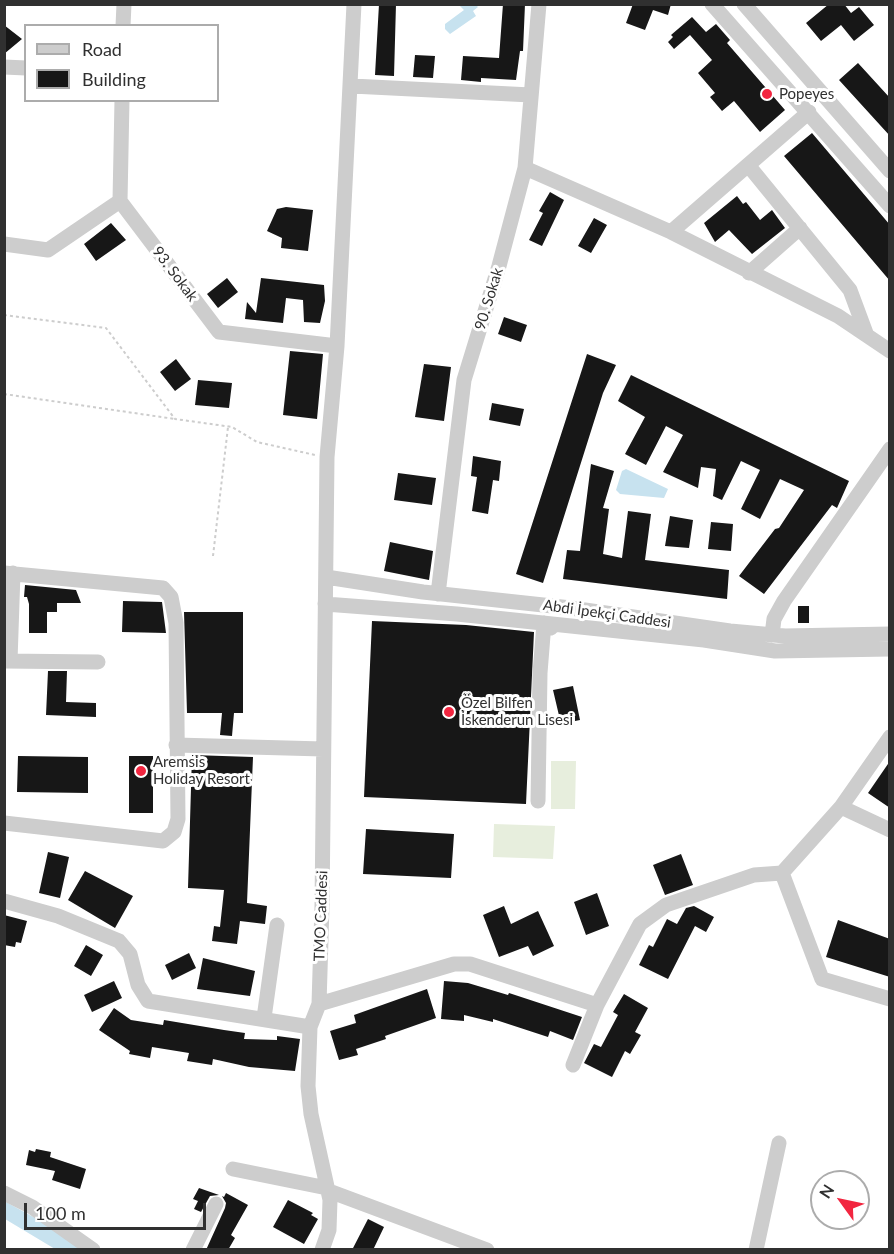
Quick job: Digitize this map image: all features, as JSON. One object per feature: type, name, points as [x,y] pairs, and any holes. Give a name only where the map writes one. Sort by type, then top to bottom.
[{"type":"street","points":[[123,24],[124,4]]},
{"type":"street","points":[[326,577],[327,457],[337,346],[352,86],[354,4]]},
{"type":"street","name":"90. Sokak","points":[[438,594],[464,380],[500,266],[525,168],[538,4]]},
{"type":"street","points":[[712,4],[890,206]]},
{"type":"street","points":[[744,4],[890,171]]},
{"type":"street","points":[[4,67],[24,68]]},
{"type":"street","points":[[352,86],[531,95]]},
{"type":"street","points":[[4,244],[48,250],[120,201],[122,102]]},
{"type":"street","points":[[671,232],[809,112]]},
{"type":"street","points":[[748,165],[850,290],[866,333]]},
{"type":"street","points":[[525,168],[671,232],[866,333],[890,351]]},
{"type":"street","name":"93. Sokak","points":[[120,201],[219,332],[337,346]]},
{"type":"street","points":[[749,273],[800,228]]},
{"type":"street","points":[[772,635],[774,619],[784,601],[890,449]]},
{"type":"street","points":[[4,823],[163,841],[174,832],[178,819],[176,623],[171,597],[163,588],[9,573],[8,661],[98,662]]},
{"type":"street","name":"Abdi İpekçi Caddesi","points":[[326,577],[438,594],[772,635],[890,634]]},
{"type":"street","name":"TMO Caddesi","points":[[322,1250],[329,1230],[328,1190],[311,1114],[308,1086],[310,1026],[319,1004],[326,577]]},
{"type":"street","name":"Abdi İpekçi Caddesi","points":[[325,604],[544,623],[704,640],[775,651],[890,649]]},
{"type":"street","points":[[538,801],[540,673],[544,623],[560,634]]},
{"type":"street","points":[[573,1065],[597,1005],[640,924],[666,905],[754,875],[782,873],[841,807],[890,737]]},
{"type":"street","points":[[176,745],[323,749]]},
{"type":"street","points":[[841,807],[890,830]]},
{"type":"street","points":[[782,873],[822,979],[890,999]]},
{"type":"street","points":[[4,901],[58,916],[119,941],[130,954],[138,986],[148,1001],[310,1026]]},
{"type":"street","points":[[264,1018],[277,925]]},
{"type":"street","points":[[319,1004],[454,964],[470,964],[597,1005]]},
{"type":"street","points":[[756,1250],[780,1143]]},
{"type":"street","points":[[232,1169],[328,1190],[455,1244],[487,1250]]},
{"type":"street","points":[[4,1193],[32,1207],[93,1250]]},
{"type":"street","points":[[193,1250],[216,1204]]},
{"type":"path","points":[[4,315],[106,327],[175,418]]},
{"type":"path","points":[[4,394],[228,427],[257,442],[327,457]]},
{"type":"path","points":[[213,556],[228,427]]},
{"type":"green space","points":[[551,761],[576,761],[575,809],[551,809]]},
{"type":"green space","points":[[494,824],[555,826],[553,859],[493,857]]},
{"type":"water","points":[[459,5],[476,5],[478,7],[473,11],[476,16],[450,34],[445,29],[445,24],[464,10]]},
{"type":"water","points":[[626,469],[668,489],[664,498],[620,494],[616,490],[622,471]]},
{"type":"water","points":[[4,1201],[39,1220],[80,1249],[55,1249],[5,1219]]},
{"type":"building","points":[[379,4],[396,4],[394,76],[375,75]]},
{"type":"building","points":[[503,4],[525,4],[523,51],[520,51],[516,80],[481,78],[481,82],[461,80],[463,56],[499,58]]},
{"type":"building","points":[[633,4],[671,4],[668,15],[653,10],[645,30],[626,23]]},
{"type":"building","points":[[829,4],[844,4],[851,13],[859,7],[874,25],[854,41],[841,25],[821,41],[806,23]]},
{"type":"building","points":[[692,17],[706,32],[716,24],[730,40],[727,43],[785,110],[760,132],[734,101],[722,111],[710,97],[715,93],[698,73],[712,60],[690,35],[674,49],[668,42],[673,37],[671,35]]},
{"type":"building","points":[[4,25],[22,39],[4,54]]},
{"type":"building","points":[[415,55],[435,56],[433,78],[413,77]]},
{"type":"building","points":[[858,63],[890,98],[890,136],[839,80]]},
{"type":"building","points":[[812,133],[890,225],[890,281],[784,156]]},
{"type":"building","points":[[550,192],[564,200],[542,246],[529,240],[543,213],[539,211]]},
{"type":"building","points":[[737,196],[743,204],[746,202],[760,220],[772,210],[785,228],[752,254],[729,230],[715,242],[704,223]]},
{"type":"building","points":[[286,207],[313,210],[308,251],[281,248],[282,238],[267,231],[277,209]]},
{"type":"building","points":[[594,218],[607,225],[591,253],[578,246]]},
{"type":"building","points":[[111,223],[126,240],[96,261],[84,244]]},
{"type":"building","points":[[227,278],[238,292],[218,308],[207,294]]},
{"type":"building","points":[[261,278],[324,285],[325,301],[320,323],[304,322],[303,300],[286,298],[283,323],[245,319],[247,302],[256,313]]},
{"type":"building","points":[[504,317],[527,325],[521,342],[498,334]]},
{"type":"building","points":[[290,351],[323,354],[317,419],[283,415]]},
{"type":"building","points":[[587,354],[616,365],[603,393],[543,583],[516,574]]},
{"type":"building","points":[[176,359],[191,379],[175,391],[160,372]]},
{"type":"building","points":[[424,364],[451,367],[444,421],[415,417]]},
{"type":"building","points":[[631,375],[849,481],[837,508],[832,505],[764,594],[739,576],[775,529],[779,528],[804,490],[780,479],[760,519],[741,509],[760,470],[741,461],[722,500],[713,496],[716,469],[701,467],[698,488],[663,472],[683,435],[666,426],[646,465],[625,454],[645,417],[618,401]]},
{"type":"building","points":[[198,380],[232,383],[229,408],[195,405]]},
{"type":"building","points":[[492,403],[524,409],[520,426],[489,420]]},
{"type":"building","points":[[473,456],[501,461],[499,481],[493,480],[488,514],[472,511],[477,477],[471,476]]},
{"type":"building","points":[[591,464],[614,471],[603,508],[609,509],[603,554],[622,558],[628,511],[651,514],[645,560],[729,570],[727,599],[563,579],[567,550],[580,551]]},
{"type":"building","points":[[398,473],[436,478],[432,505],[394,500]]},
{"type":"building","points":[[670,516],[693,520],[689,548],[665,546]]},
{"type":"building","points":[[711,522],[733,524],[731,551],[708,549]]},
{"type":"building","points":[[390,542],[433,551],[429,580],[384,571]]},
{"type":"building","points":[[25,585],[76,590],[81,603],[57,603],[57,612],[47,612],[47,633],[29,633],[29,604],[27,597],[24,597]]},
{"type":"building","points":[[123,601],[162,602],[166,633],[122,632]]},
{"type":"building","points":[[798,606],[809,606],[809,623],[798,623]]},
{"type":"building","points":[[184,612],[243,612],[243,713],[234,713],[232,736],[220,735],[222,713],[187,713]]},
{"type":"building","name":"Özel Bilfen İskenderun Lisesi","points":[[372,621],[466,625],[534,632],[526,804],[364,797]]},
{"type":"building","points":[[48,671],[67,671],[66,702],[96,703],[96,717],[46,715]]},
{"type":"building","points":[[573,686],[580,720],[561,724],[553,690]]},
{"type":"building","points":[[192,755],[253,757],[247,903],[267,906],[265,924],[240,921],[237,944],[212,941],[214,926],[220,927],[224,890],[188,888]]},
{"type":"building","points":[[18,756],[88,757],[88,793],[17,792]]},
{"type":"building","points":[[129,756],[153,756],[153,813],[129,813]]},
{"type":"building","points":[[890,761],[890,808],[868,793]]},
{"type":"building","points":[[366,829],[454,834],[451,878],[363,874]]},
{"type":"building","points":[[48,852],[69,857],[60,898],[39,893]]},
{"type":"building","points":[[681,854],[693,885],[665,895],[653,865]]},
{"type":"building","points":[[85,871],[133,896],[115,928],[68,900]]},
{"type":"building","points":[[597,893],[609,926],[586,935],[574,902]]},
{"type":"building","points":[[504,906],[511,924],[538,911],[554,946],[533,956],[528,946],[499,957],[483,915]]},
{"type":"building","points":[[694,906],[714,917],[706,932],[695,926],[668,979],[639,965],[649,945],[653,947],[667,919],[677,924],[686,908]]},
{"type":"building","points":[[4,915],[27,921],[21,943],[16,942],[15,947],[4,945]]},
{"type":"building","points":[[838,920],[890,939],[890,977],[826,957]]},
{"type":"building","points":[[86,945],[103,955],[91,976],[74,966]]},
{"type":"building","points":[[189,953],[196,968],[172,980],[165,965]]},
{"type":"building","points":[[203,958],[255,971],[250,996],[197,989]]},
{"type":"building","points":[[114,981],[122,998],[92,1012],[84,995]]},
{"type":"building","points":[[444,981],[468,983],[508,995],[509,993],[582,1017],[573,1040],[550,1031],[548,1037],[493,1019],[493,1022],[464,1015],[464,1021],[441,1019]]},
{"type":"building","points":[[427,989],[436,1018],[385,1036],[386,1039],[356,1049],[358,1055],[339,1060],[330,1031],[356,1023],[354,1015]]},
{"type":"building","points":[[624,994],[648,1008],[635,1032],[641,1035],[630,1054],[625,1051],[612,1077],[584,1063],[594,1044],[601,1047],[618,1015],[613,1012]]},
{"type":"building","points":[[114,1008],[131,1020],[163,1025],[164,1020],[245,1033],[244,1039],[277,1040],[277,1036],[300,1039],[295,1071],[249,1067],[213,1059],[212,1065],[187,1061],[189,1053],[152,1047],[150,1058],[129,1054],[130,1051],[99,1030]]},
{"type":"building","points":[[36,1149],[51,1152],[50,1157],[86,1169],[80,1189],[52,1180],[55,1171],[26,1165],[29,1150],[35,1152]]},
{"type":"building","points":[[199,1188],[219,1195],[210,1196],[201,1212],[194,1209],[198,1201],[193,1199]]},
{"type":"building","points":[[226,1193],[248,1205],[231,1235],[235,1238],[228,1250],[206,1250],[225,1208],[226,1203],[222,1196],[224,1197]]},
{"type":"building","points":[[288,1200],[313,1213],[311,1215],[318,1219],[304,1244],[273,1227]]},
{"type":"building","points":[[368,1219],[384,1227],[373,1250],[352,1250]]},
{"type":"place","name":"Popeyes","points":[[767,94]]},
{"type":"place","name":"Özel Bilfen İskenderun Lisesi","points":[[449,712]]},
{"type":"place","name":"Aremsis Holiday Resort","points":[[141,771]]}]
